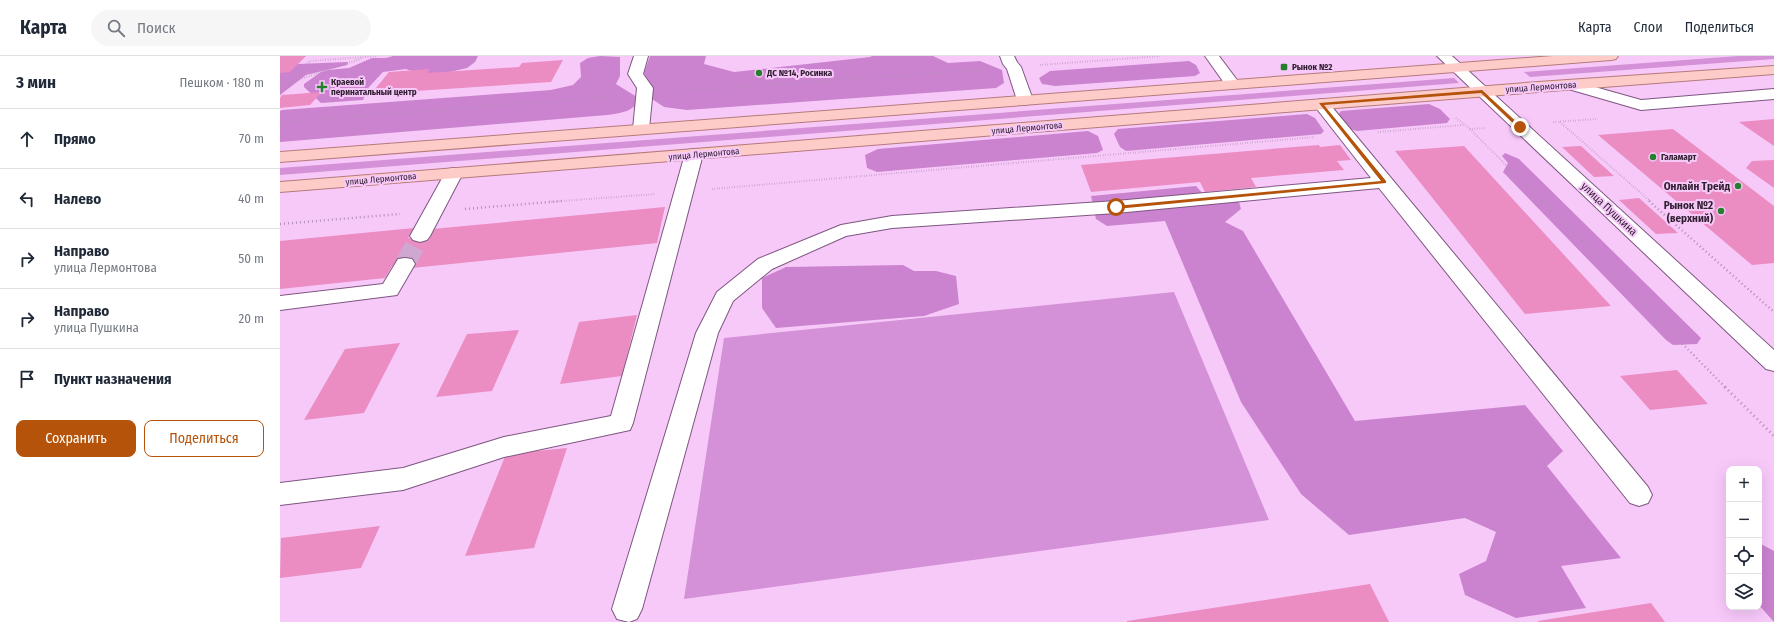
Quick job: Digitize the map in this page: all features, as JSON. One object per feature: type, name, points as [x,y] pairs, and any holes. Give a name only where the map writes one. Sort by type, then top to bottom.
[{"type":"main road","points":[[280,157],[1611,56]]},
{"type":"main road","name":"улица Лермонтова","points":[[280,187],[1321,104],[1774,70]]},
{"type":"street","points":[[641,56],[635,74],[645,88],[641,129]]},
{"type":"street","points":[[1212,56],[1232,84]]},
{"type":"street","name":"улица Пушкина","points":[[1444,56],[1774,362]]},
{"type":"street","points":[[1010,62],[1025,100]]},
{"type":"street","points":[[1570,85],[1641,105],[1774,94]]},
{"type":"street","points":[[1321,104],[1639,496]]},
{"type":"street","points":[[280,494],[403,479],[504,447],[621,423],[685,192],[694,154]]},
{"type":"street","points":[[420,236],[435,211],[454,173]]},
{"type":"street","points":[[626,609],[707,333],[724,297],[765,264],[841,231],[892,222],[1116,207],[1384,182]]},
{"type":"street","points":[[280,303],[390,290],[404,264]]},
{"type":"path","points":[[280,94],[310,61],[378,56]]},
{"type":"path","points":[[280,122],[644,94],[1010,62],[1160,56]]},
{"type":"path","points":[[280,82],[292,82],[367,57]]},
{"type":"path","points":[[1560,122],[1774,312]]},
{"type":"path","points":[[280,224],[685,192],[1463,125]]},
{"type":"path","points":[[1470,129],[1774,436]]},
{"type":"shaded area","points":[[393,56],[478,56],[475,62],[467,68],[428,77],[406,69],[383,72],[369,87],[363,100],[321,103],[304,87],[304,84],[321,72],[349,68],[372,58],[386,58]]},
{"type":"shaded area","points":[[600,56],[620,57],[620,76],[616,84],[640,99],[634,107],[622,112],[607,115],[280,142],[280,111],[282,110],[551,90],[573,85],[581,77],[580,63],[588,58]]},
{"type":"shaded area","points":[[650,56],[706,56],[704,64],[734,72],[872,56],[933,56],[948,63],[980,61],[1002,70],[1004,83],[996,88],[687,110],[664,107],[652,99],[651,86],[644,73]]},
{"type":"shaded area","points":[[1738,56],[1774,56],[1774,59],[1530,77],[1524,72]]},
{"type":"shaded area","points":[[1189,61],[1196,65],[1200,73],[1195,76],[1055,86],[1042,84],[1039,78],[1050,71]]},
{"type":"shaded area","points":[[348,62],[347,65],[306,75],[280,95],[280,71],[297,64]]},
{"type":"shaded area","points":[[1454,78],[1459,83],[280,175],[280,168]]},
{"type":"shaded area","points":[[1429,104],[1440,109],[1450,119],[1447,123],[1357,131],[1350,129],[1338,115],[1341,111]]},
{"type":"shaded area","points":[[1307,114],[1315,118],[1324,131],[1321,134],[1126,151],[1120,147],[1114,134],[1118,129]]},
{"type":"shaded area","points":[[1088,131],[1098,136],[1103,150],[1097,153],[877,172],[867,168],[865,155],[878,149]]},
{"type":"shaded area","points":[[1505,153],[1519,159],[1701,338],[1697,344],[1673,345],[1666,340],[1503,172],[1508,163],[1502,156]]},
{"type":"shaded area","points":[[1196,186],[1204,195],[1236,191],[1241,209],[1225,222],[1243,231],[1355,421],[1525,405],[1563,451],[1547,466],[1621,558],[1561,566],[1586,608],[1516,618],[1465,595],[1459,574],[1486,561],[1496,532],[1465,518],[1349,535],[1301,494],[1241,402],[1165,221],[1107,226],[1096,219],[1091,196]]},
{"type":"shaded area","points":[[903,265],[914,271],[936,271],[956,276],[959,304],[924,316],[776,328],[762,308],[762,278],[786,267]]},
{"type":"shaded area","points":[[1174,292],[1269,520],[684,599],[724,338]]},
{"type":"shaded area","points":[[1762,545],[1774,551],[1774,622],[1762,608]]},
{"type":"building","points":[[280,56],[306,56],[290,72],[280,73]]},
{"type":"building","points":[[563,60],[551,82],[371,94],[389,72],[430,69],[427,73],[519,67],[522,63]]},
{"type":"building","points":[[322,92],[310,105],[280,108],[280,98],[282,95]]},
{"type":"building","points":[[1774,119],[1774,146],[1739,122]]},
{"type":"building","points":[[1673,129],[1774,206],[1774,263],[1752,265],[1598,135]]},
{"type":"building","points":[[1319,145],[1320,147],[1340,145],[1351,160],[1337,161],[1344,170],[1251,178],[1256,187],[1205,192],[1200,182],[1091,192],[1081,165]]},
{"type":"building","points":[[1464,146],[1611,306],[1525,314],[1395,151]]},
{"type":"building","points":[[1581,146],[1614,176],[1594,177],[1562,147]]},
{"type":"building","points":[[1774,160],[1774,188],[1746,168],[1752,161]]},
{"type":"building","points":[[1639,198],[1678,233],[1656,234],[1619,200]]},
{"type":"building","points":[[665,207],[657,243],[412,268],[415,263],[392,266],[385,278],[280,289],[280,241],[414,228],[408,238],[429,236],[432,229]]},
{"type":"building","points":[[637,315],[622,376],[560,384],[579,322]]},
{"type":"building","points":[[519,330],[492,391],[436,397],[467,334]]},
{"type":"building","points":[[400,343],[364,413],[304,420],[345,349]]},
{"type":"building","points":[[1677,370],[1708,404],[1650,410],[1620,376]]},
{"type":"building","points":[[567,448],[534,548],[465,556],[506,454]]},
{"type":"building","points":[[380,526],[361,568],[280,578],[281,538]]},
{"type":"building","points":[[1370,584],[1389,622],[1127,622],[1127,621]]},
{"type":"building","points":[[1651,603],[1665,622],[1538,622],[1538,621]]},
{"type":"tunnel","points":[[405,264],[420,236]]},
{"type":"place","name":"Рынок №2","points":[[1284,67]]},
{"type":"place","name":"ДС №14, Росинка","points":[[759,73]]},
{"type":"place","name":"Краевой перинатальный центр","points":[[322,87]]},
{"type":"place","name":"Галамарт","points":[[1653,157]]},
{"type":"place","name":"Онлайн Трейд","points":[[1738,186]]},
{"type":"place","name":"Рынок №2 (верхний)","points":[[1721,211]]},
{"type":"route","points":[[1116,207],[1384,182],[1321,104],[1482,92],[1520,127]]}]
